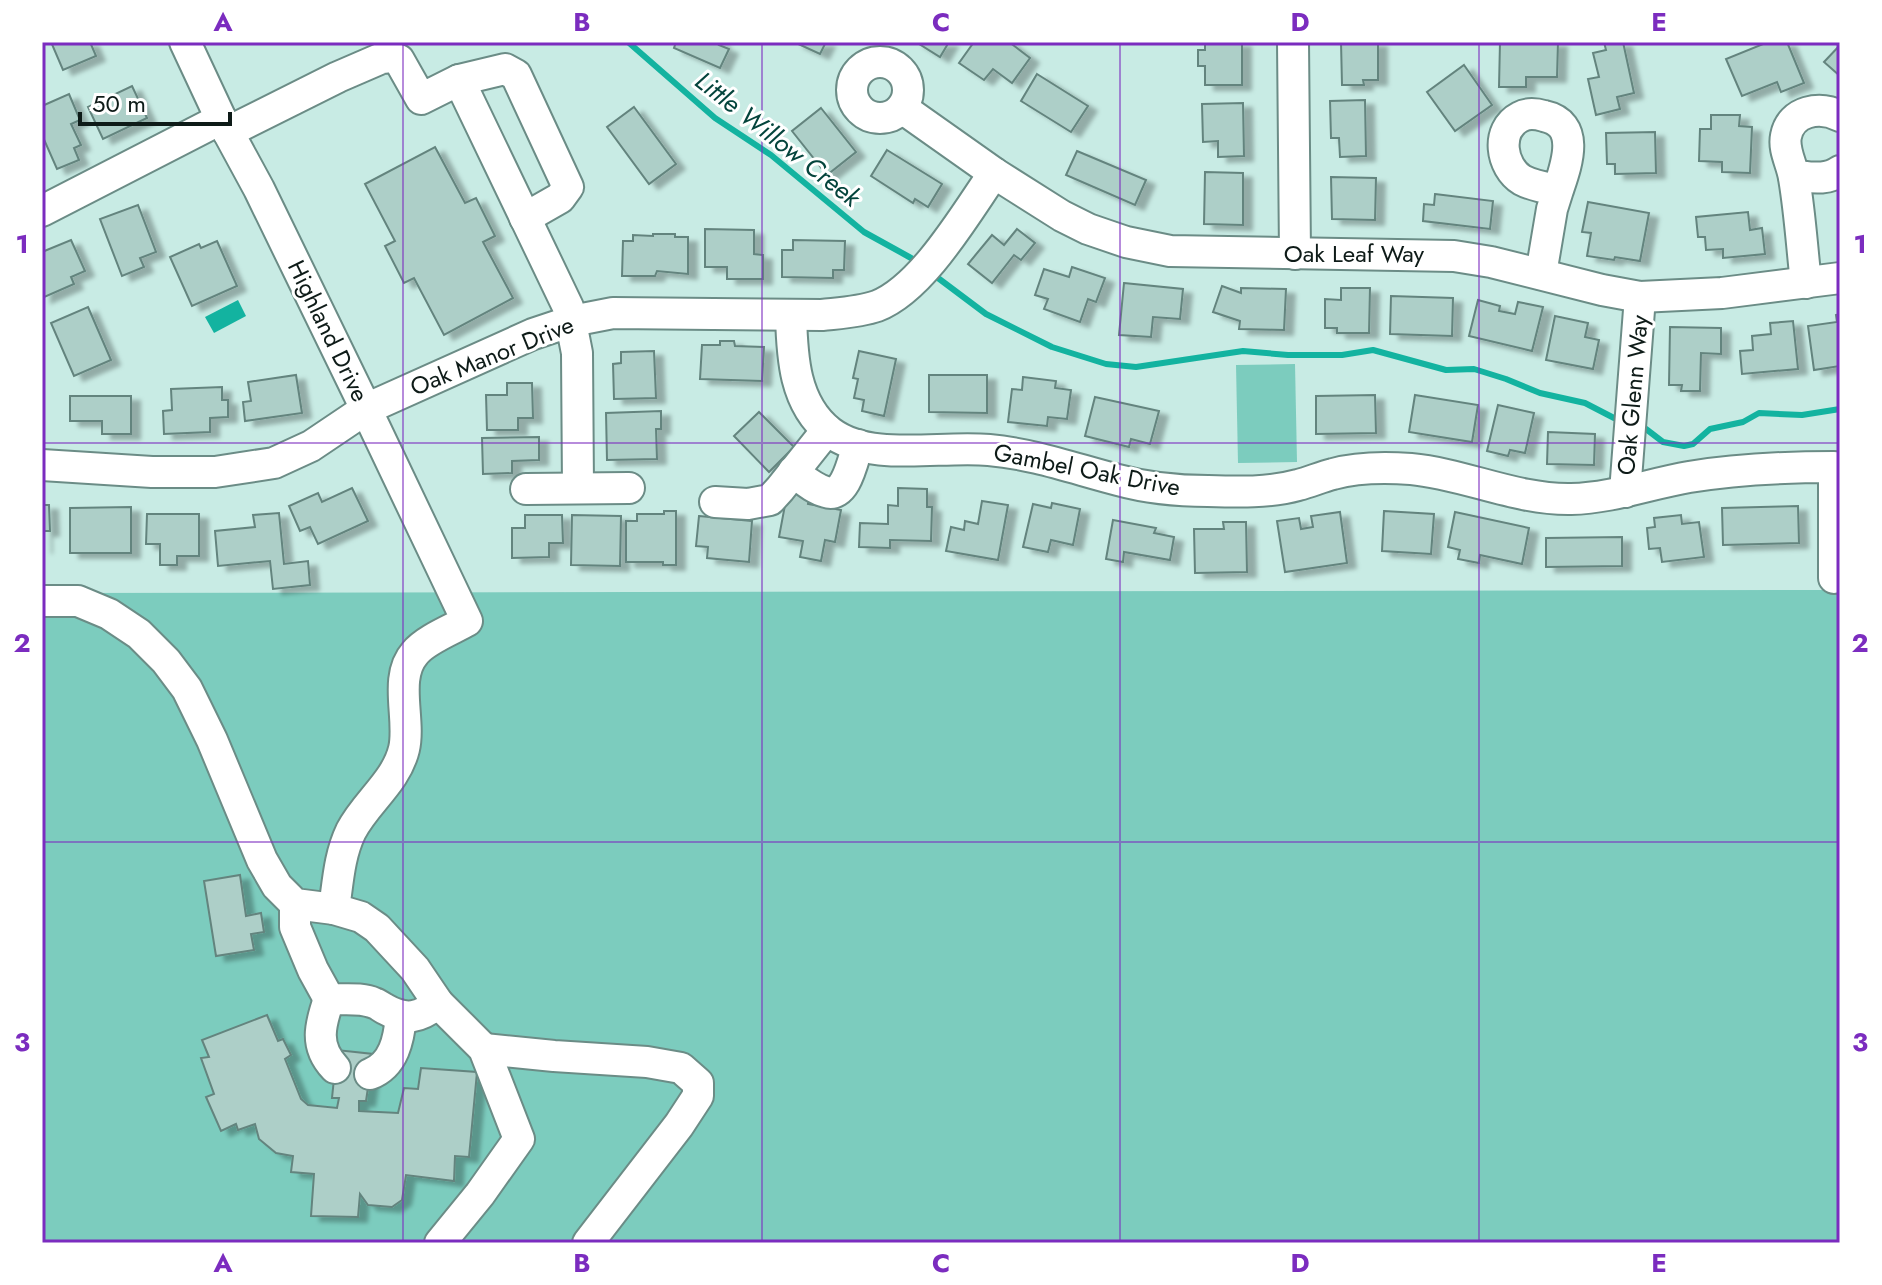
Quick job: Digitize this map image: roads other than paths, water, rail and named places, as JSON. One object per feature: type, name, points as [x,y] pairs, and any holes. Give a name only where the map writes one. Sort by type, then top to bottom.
[{"type":"street","name":"Highland Drive","points":[[185,42],[467,621],[415,652],[407,666],[404,749],[384,788],[352,830],[341,858],[334,909]]},
{"type":"street","points":[[1293,42],[1295,254]]},
{"type":"street","points":[[42,211],[224,126],[382,58],[391,57],[399,60],[421,99],[459,80],[505,69],[516,75],[568,187],[560,198],[525,218]]},
{"type":"street","points":[[459,80],[566,302],[572,321],[577,353],[578,488]]},
{"type":"street","name":"Oak Leaf Way","points":[[902,108],[994,173],[1062,216],[1126,242],[1170,251],[1454,256],[1640,297],[1722,293],[1840,278]]},
{"type":"street","points":[[1806,283],[1794,176],[1786,151],[1786,136],[1791,124],[1801,115],[1814,110],[1827,110],[1840,116]]},
{"type":"street","points":[[1794,176],[1817,178],[1834,176],[1840,171]]},
{"type":"street","name":"Oak Manor Drive","points":[[42,465],[152,472],[215,472],[274,463],[311,446],[366,409],[533,334],[572,321],[613,313],[791,315],[850,312],[877,306],[901,293],[920,275],[994,173]]},
{"type":"street","points":[[1541,274],[1558,190]]},
{"type":"street","name":"Oak Glenn Way","points":[[1625,492],[1640,297]]},
{"type":"street","name":"Gambel Oak Drive","points":[[791,315],[797,379],[808,406],[827,430],[858,445],[886,450],[985,449],[1012,452],[1121,481],[1205,491],[1264,491],[1361,467],[1425,471],[1542,497],[1569,499],[1597,497],[1727,471],[1834,467],[1834,578]]},
{"type":"street","points":[[715,502],[748,504],[770,500],[827,430]]},
{"type":"street","points":[[793,472],[815,487],[833,493],[840,490],[847,479],[858,445]]},
{"type":"street","points":[[526,489],[629,488]]},
{"type":"street","points":[[42,601],[78,601],[109,614],[139,634],[166,661],[187,689],[212,740],[262,860],[277,886],[295,904],[334,909],[361,917],[377,928],[415,969],[438,1003],[484,1049],[519,1139],[440,1243]]},
{"type":"street","points":[[295,904],[295,927],[329,999],[320,1033],[327,1060],[335,1068]]},
{"type":"street","points":[[329,999],[374,1002],[401,1016],[411,1017],[426,1013],[438,1003]]},
{"type":"street","points":[[370,1074],[379,1071],[395,1049],[401,1016]]},
{"type":"street","points":[[484,1049],[647,1062],[681,1068],[698,1083],[698,1096],[679,1125],[588,1243]]},
{"type":"waterway","name":"Little Willow Creek","points":[[628,42],[715,118],[771,155],[864,232],[911,258]]},
{"type":"waterway","name":"Little Willow Creek","points":[[938,278],[986,314],[1052,347],[1106,364],[1136,367],[1243,351],[1342,355],[1373,350],[1446,370],[1474,369],[1540,393],[1585,403],[1614,418]]},
{"type":"waterway","name":"Little Willow Creek","points":[[1646,429],[1663,442],[1684,446],[1693,444],[1710,429],[1743,422],[1759,413],[1802,415],[1840,409]]}]
